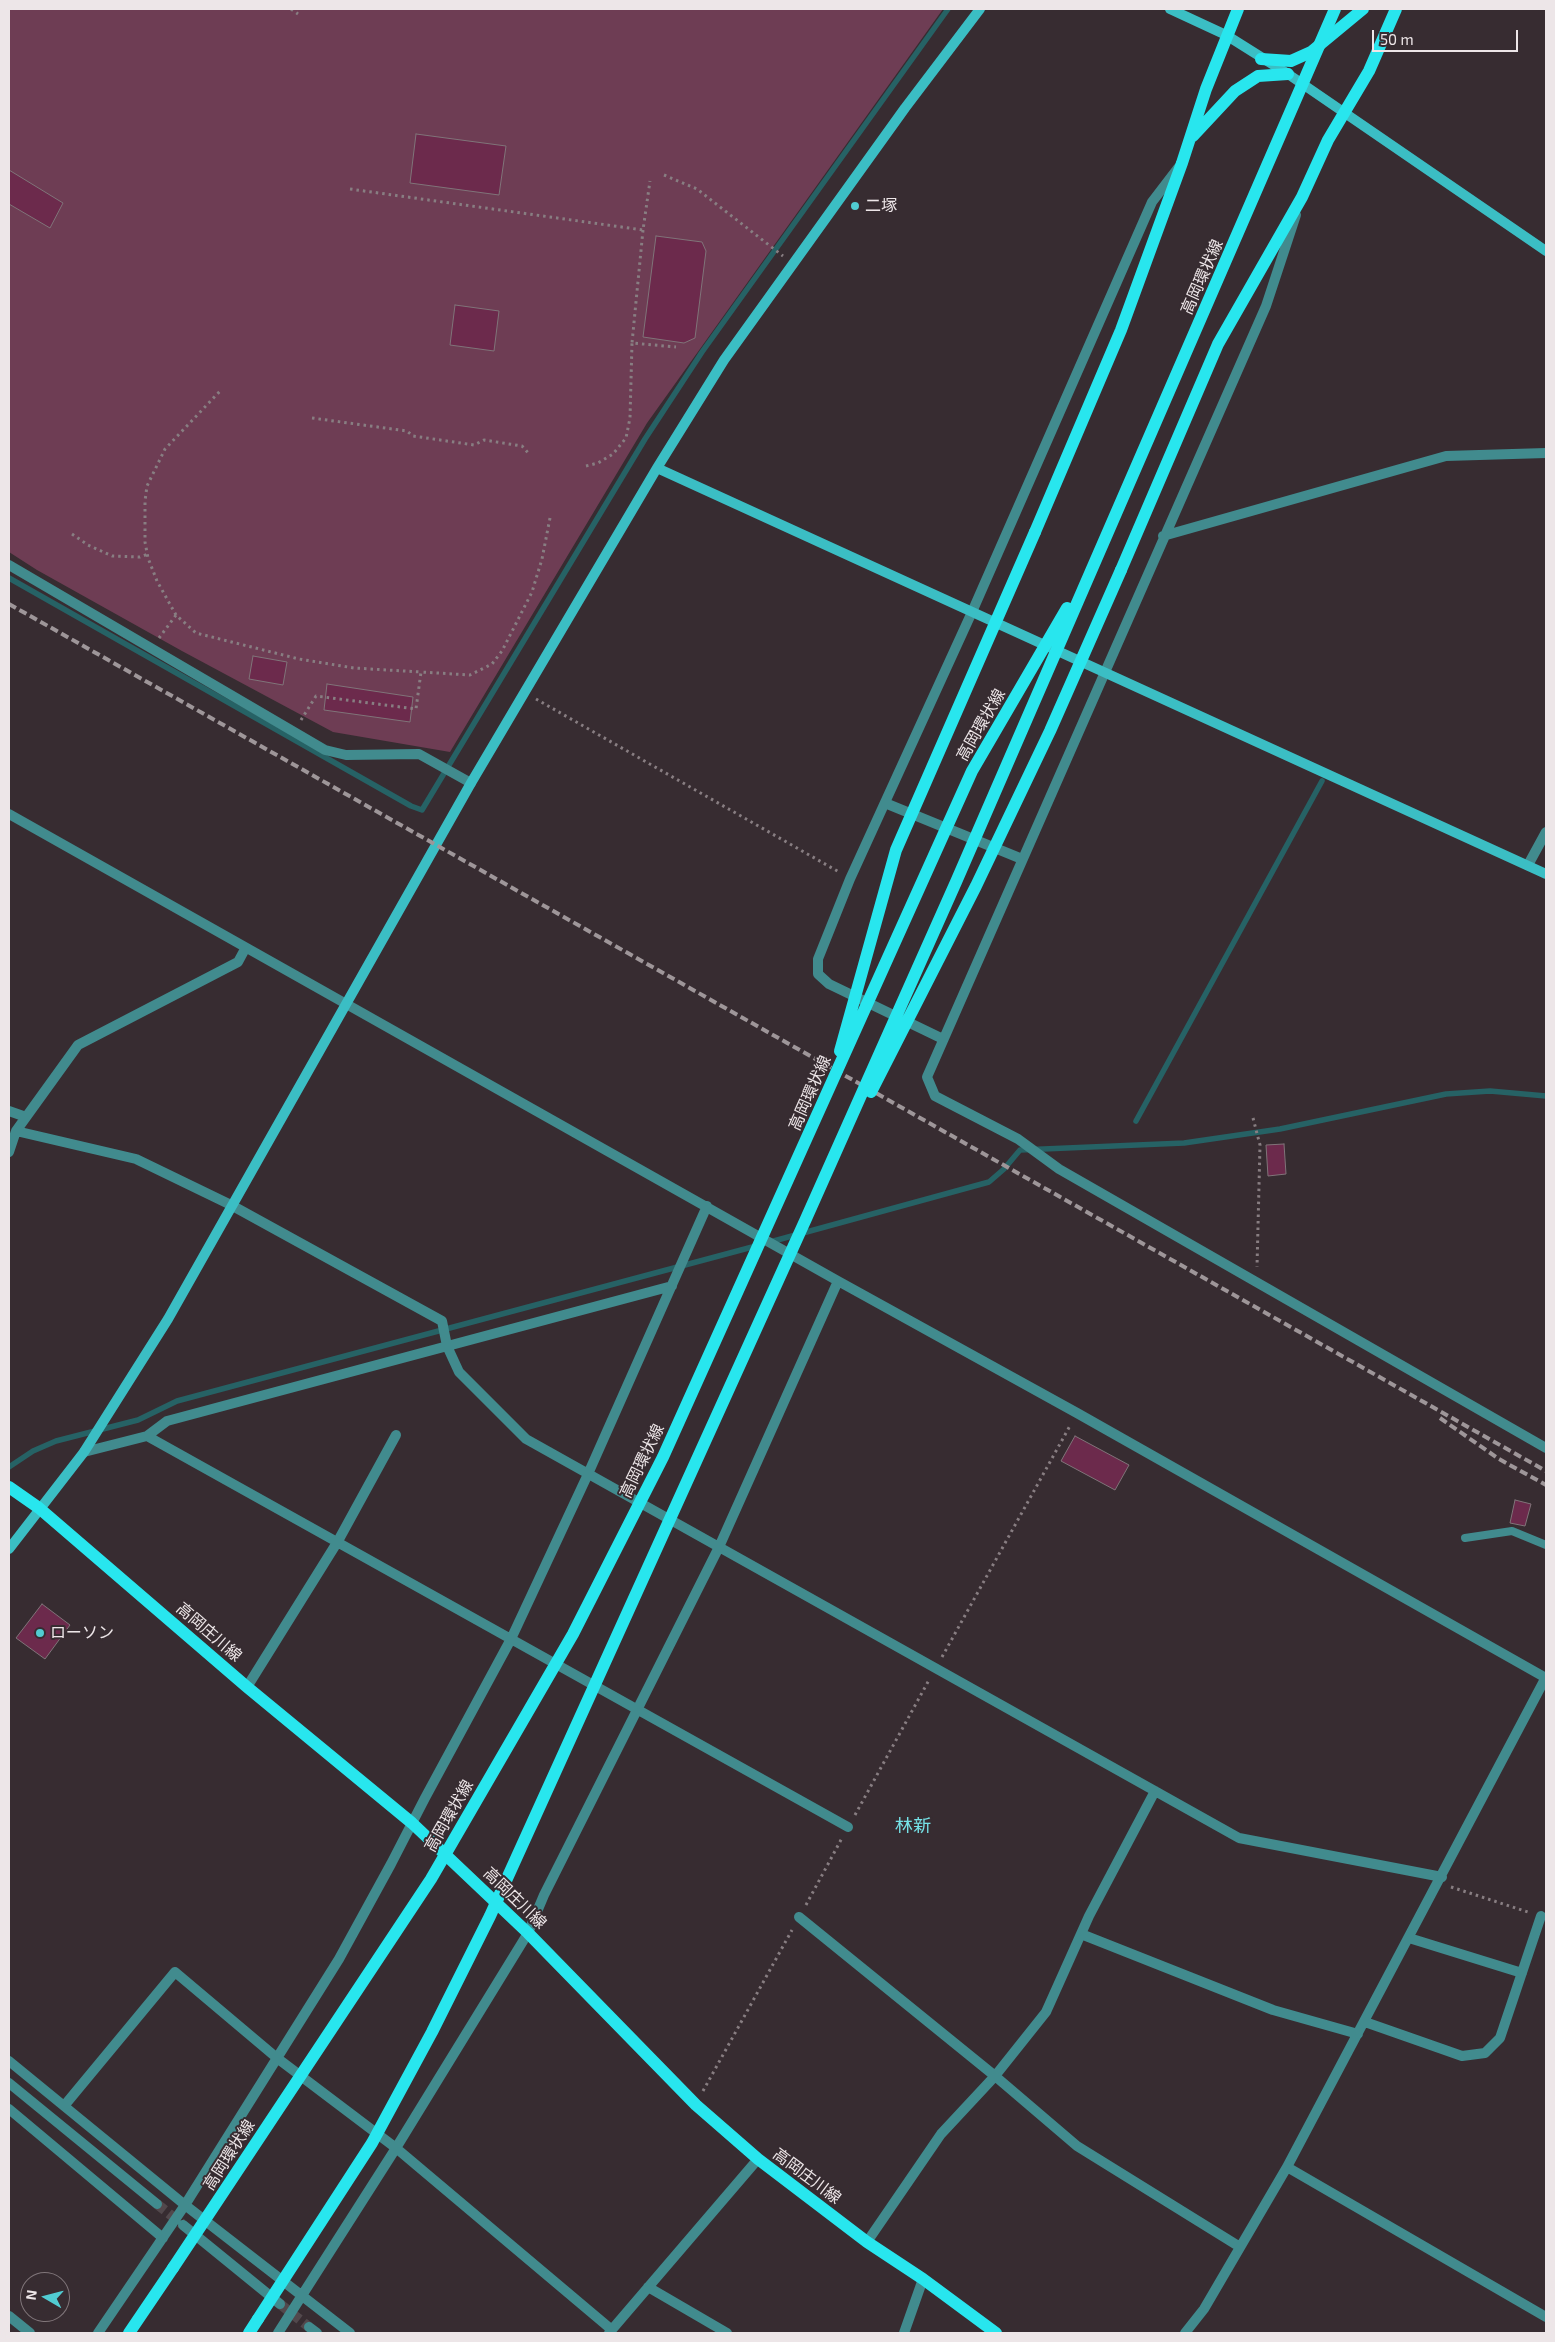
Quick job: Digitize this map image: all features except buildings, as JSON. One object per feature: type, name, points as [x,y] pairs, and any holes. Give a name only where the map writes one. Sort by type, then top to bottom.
[{"type":"main road","points":[[829,1090],[896,850],[1121,330],[1226,36],[1238,9]]},
{"type":"main road","name":"高岡環状線","points":[[249,2333],[372,2143],[432,2032],[482,1932],[805,1221],[1335,9]]},
{"type":"main road","points":[[1261,59],[1291,61],[1311,52],[1363,9]]},
{"type":"main road","points":[[805,1221],[976,886],[1050,731],[1218,344],[1302,197],[1328,140],[1344,111],[1369,71],[1396,9]]},
{"type":"main road","points":[[1189,139],[1235,91],[1258,76],[1288,74]]},
{"type":"main road","name":"高岡環状線","points":[[129,2333],[431,1879],[573,1634],[663,1457],[972,771],[1097,557]]},
{"type":"main road","name":"高岡庄川線","points":[[9,1487],[39,1508],[247,1687],[412,1823],[528,1933],[696,2105],[758,2159],[867,2242],[923,2279],[996,2333]]},
{"type":"street","points":[[9,1549],[84,1452],[168,1319],[471,783],[657,468],[724,360],[905,108],[980,9]]},
{"type":"street","points":[[1170,9],[1226,36],[1288,74],[1546,251]]},
{"type":"street","points":[[943,1039],[828,984],[818,974],[818,959],[850,879],[972,612],[1152,202],[1182,163]]},
{"type":"street","points":[[1302,197],[1266,306],[1104,670],[927,1077],[936,1096],[1018,1139],[1059,1169],[1546,1448]]},
{"type":"street","points":[[1164,536],[1446,456],[1546,454]]},
{"type":"street","points":[[657,468],[972,612],[1104,670],[1546,874]]},
{"type":"street","points":[[9,565],[325,750],[346,755],[419,754],[471,783]]},
{"type":"street","points":[[885,803],[1022,859]]},
{"type":"street","points":[[9,814],[245,949],[708,1206],[838,1281],[1077,1413],[1546,1678],[1287,2167],[1204,2309],[1185,2333]]},
{"type":"street","points":[[1528,865],[1546,832]]},
{"type":"street","points":[[9,1152],[16,1131],[78,1045],[238,962],[245,949]]},
{"type":"street","points":[[9,1111],[26,1117]]},
{"type":"street","points":[[16,1131],[136,1159],[231,1205],[442,1321],[446,1343],[459,1372],[526,1439],[1240,1838],[1440,1880]]},
{"type":"street","points":[[98,2333],[185,2205],[339,1959],[511,1639],[588,1474],[708,1206]]},
{"type":"street","points":[[280,2332],[528,1933],[544,1895],[719,1547],[838,1281]]},
{"type":"street","points":[[84,1452],[147,1436],[167,1421],[446,1343],[672,1286]]},
{"type":"street","points":[[247,1687],[338,1541],[396,1435]]},
{"type":"street","points":[[147,1436],[848,1827]]},
{"type":"street","points":[[867,2242],[941,2134],[996,2076],[1046,2012],[1081,1934],[1155,1791]]},
{"type":"street","points":[[1365,2022],[1462,2056],[1485,2053],[1500,2038],[1540,1916]]},
{"type":"street","points":[[799,1917],[996,2076],[1077,2146],[1240,2247]]},
{"type":"street","points":[[1081,1934],[1274,2010],[1358,2034]]},
{"type":"street","points":[[1409,1938],[1522,1973]]},
{"type":"street","points":[[64,2106],[175,1972],[277,2058],[396,2148],[610,2332],[758,2159]]},
{"type":"street","points":[[9,2060],[185,2205],[350,2333]]},
{"type":"street","points":[[9,2083],[157,2204]]},
{"type":"street","points":[[9,2109],[163,2238]]},
{"type":"street","points":[[1287,2167],[1546,2317]]},
{"type":"street","points":[[183,2225],[280,2304]]},
{"type":"street","points":[[904,2333],[923,2279]]},
{"type":"street","points":[[648,2287],[727,2333]]},
{"type":"street","points":[[9,2316],[30,2333]]},
{"type":"lane","points":[[1465,1538],[1512,1531],[1546,1545]]},
{"type":"path","points":[[291,9],[298,14]]},
{"type":"path","points":[[664,175],[697,189],[792,264]]},
{"type":"path","points":[[586,466],[598,463],[613,454],[626,438],[630,418],[632,343],[643,230],[650,181]]},
{"type":"path","points":[[350,189],[643,230]]},
{"type":"path","points":[[632,343],[676,347]]},
{"type":"path","points":[[222,389],[165,450],[148,486],[145,501],[145,542],[157,581],[176,615],[196,633],[290,657],[354,668],[470,675],[492,664],[502,651],[532,592],[542,559],[550,518]]},
{"type":"path","points":[[312,418],[407,431],[413,436],[474,444],[484,440],[522,446],[530,456]]},
{"type":"path","points":[[72,534],[88,545],[112,556],[140,557],[148,554]]},
{"type":"path","points":[[151,649],[176,615]]},
{"type":"path","points":[[294,731],[316,696],[416,709],[421,672]]},
{"type":"path","points":[[524,692],[850,879]]},
{"type":"path","points":[[1253,1118],[1260,1146],[1257,1283]]},
{"type":"path","points":[[696,2105],[1077,1413]]},
{"type":"path","points":[[1440,1880],[1540,1916]]},
{"type":"shaded area","points":[[9,9],[943,9],[647,423],[450,752],[333,732],[182,651],[37,570],[9,552]]},
{"type":"waterway","points":[[9,578],[411,806],[422,810],[645,439],[702,352],[948,9]]},
{"type":"waterway","points":[[1136,1121],[1322,781]]},
{"type":"waterway","points":[[770,1242],[989,1182],[1004,1169],[1020,1150],[1184,1143],[1280,1129],[1446,1094],[1490,1091],[1546,1096]]},
{"type":"waterway","points":[[9,1467],[33,1451],[56,1441],[138,1420],[177,1401],[756,1246]]},
{"type":"tunnel","points":[[157,2204],[182,2224]]},
{"type":"tunnel","points":[[280,2304],[309,2327]]},
{"type":"railway","points":[[9,604],[1546,1471]]},
{"type":"railway","points":[[1440,1418],[1499,1459],[1546,1485]]},
{"type":"place","name":"二塚","points":[[855,206]]},
{"type":"place","name":"ローソン","points":[[40,1633]]},
{"type":"district","name":"林新","points":[[913,1826]]}]
